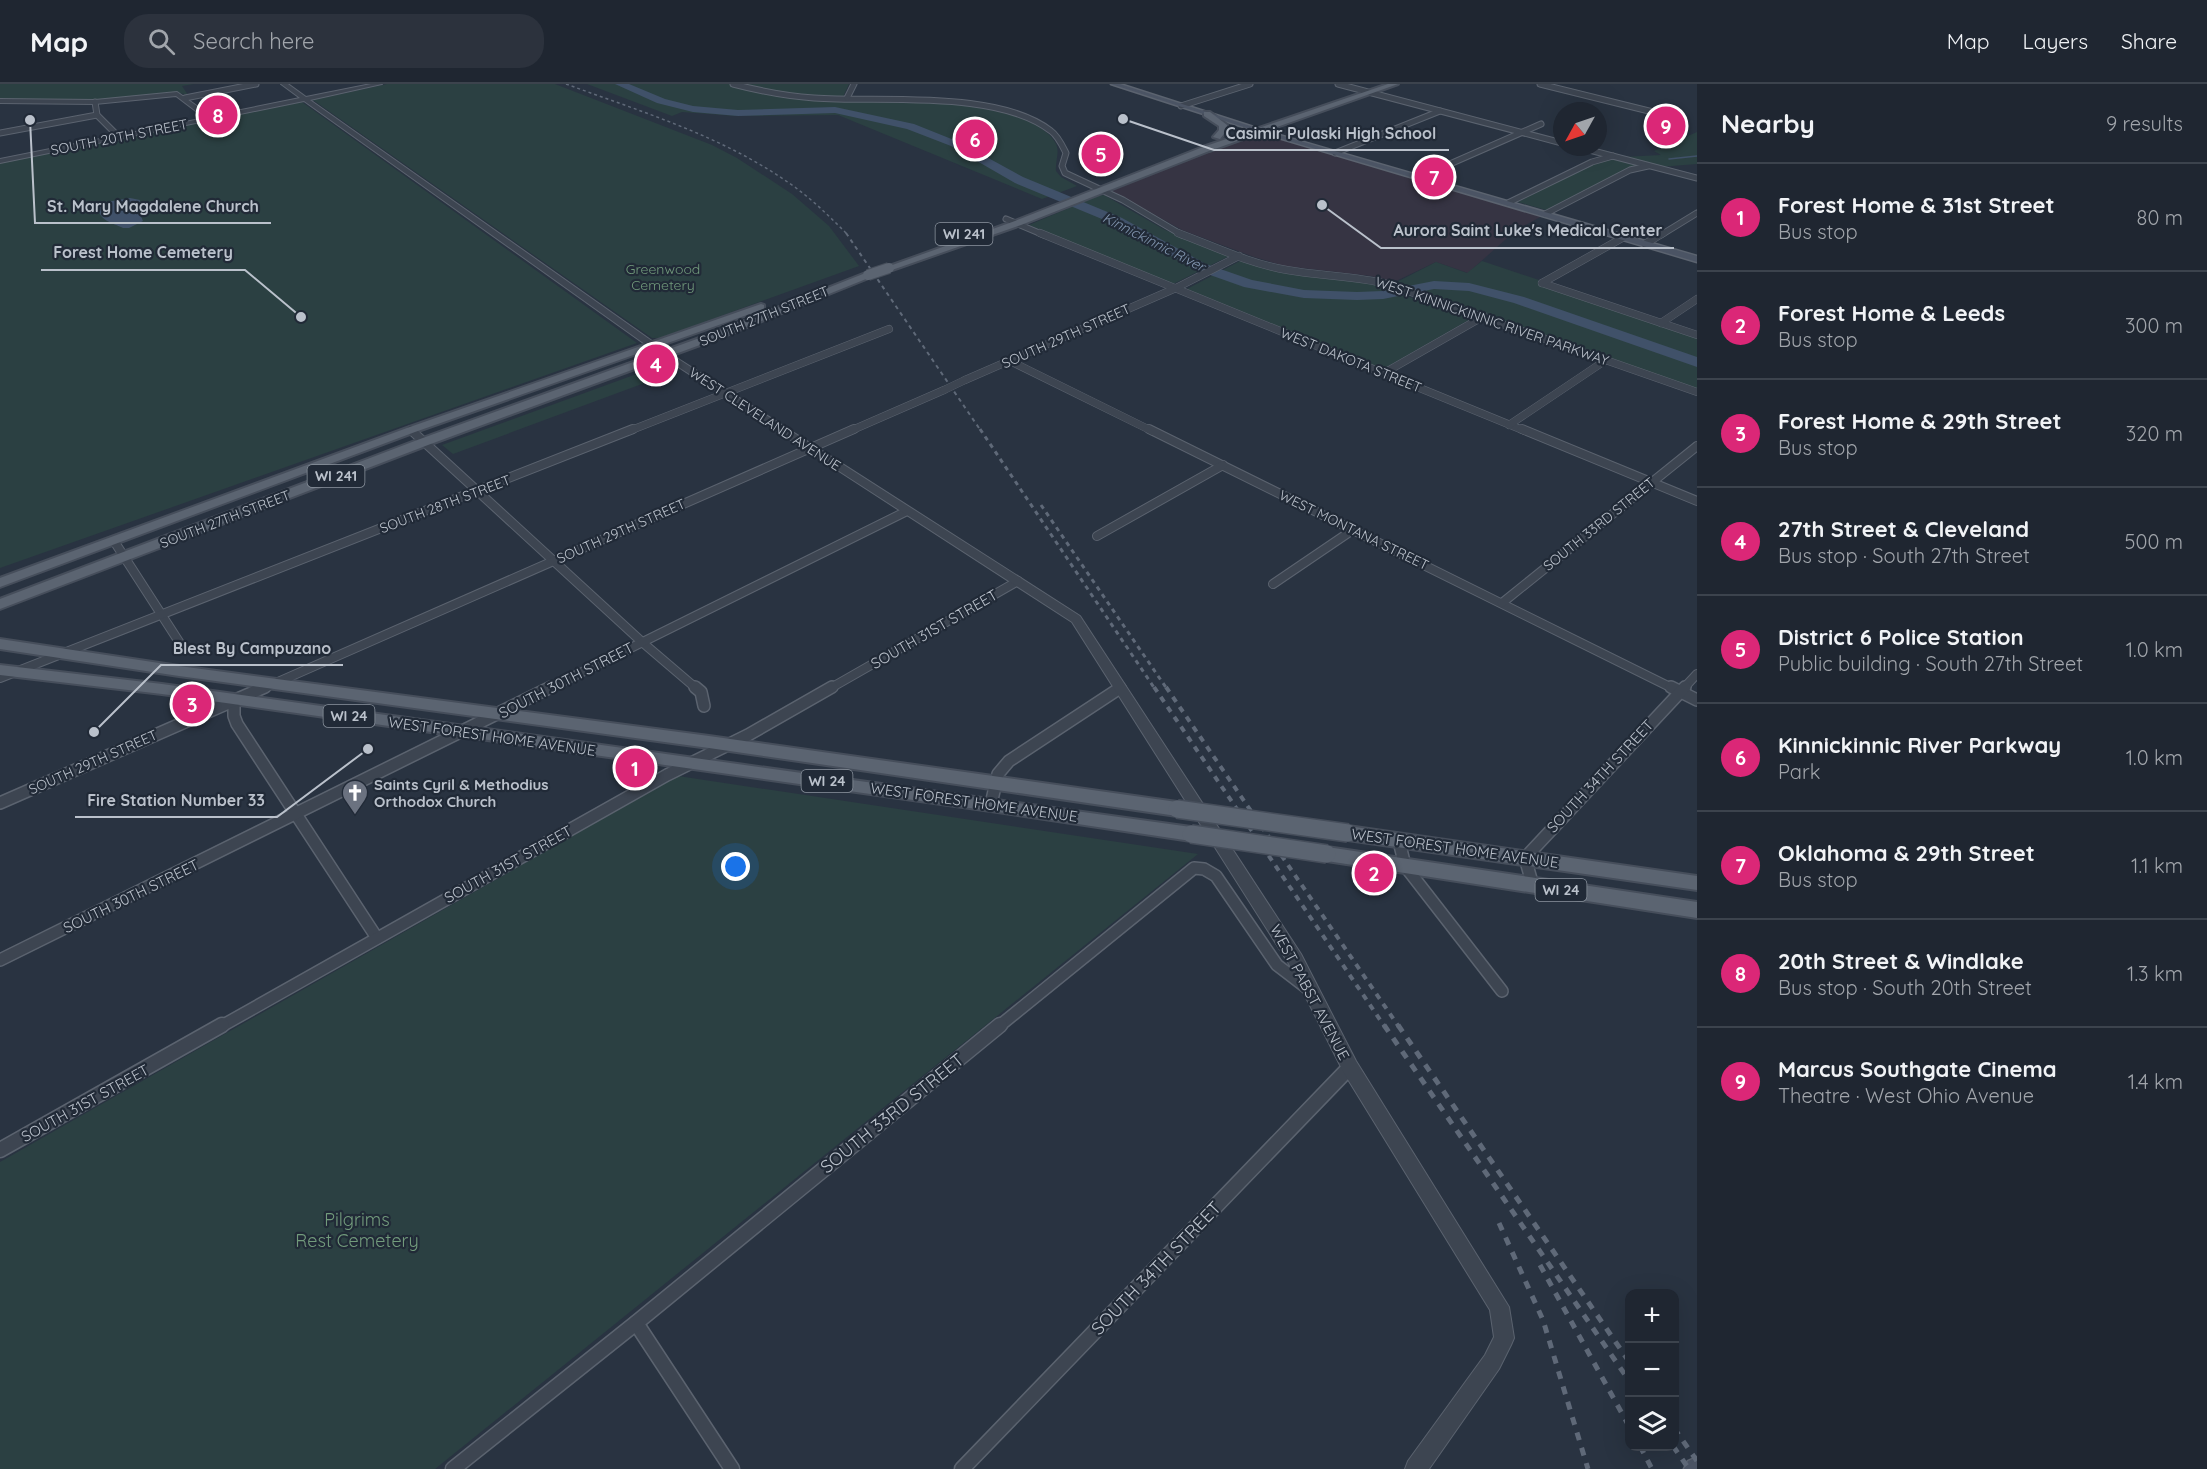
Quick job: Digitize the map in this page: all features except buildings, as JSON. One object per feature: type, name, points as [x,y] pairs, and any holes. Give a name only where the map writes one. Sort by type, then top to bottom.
[{"type":"main road","name":"SOUTH 27TH STREET","points":[[1089,185],[1258,128],[1312,105],[1373,84]]},
{"type":"main road","name":"SOUTH 27TH STREET","points":[[886,265],[1043,203],[1101,190],[1217,137],[1325,109],[1395,84]]},
{"type":"main road","points":[[1122,85],[1258,128]]},
{"type":"main road","points":[[1185,105],[1207,114],[1697,259]]},
{"type":"main road","points":[[1312,105],[1325,109]]},
{"type":"main road","points":[[1207,114],[1223,125],[1223,130],[1217,137]]},
{"type":"main road","points":[[1101,190],[1105,184],[1126,171]]},
{"type":"main road","points":[[1081,194],[1089,185]]},
{"type":"main road","name":"SOUTH 27TH STREET","points":[[3,581],[411,430],[886,265],[1018,223],[1059,207],[1081,194]]},
{"type":"main road","name":"SOUTH 27TH STREET","points":[[2,604],[424,442],[666,355],[866,272]]},
{"type":"main road","name":"WEST FOREST HOME AVENUE","points":[[0,644],[1697,883]]},
{"type":"main road","name":"WEST FOREST HOME AVENUE","points":[[0,670],[991,804],[1697,910]]},
{"type":"street","points":[[185,98],[256,84]]},
{"type":"street","name":"WEST CLEVELAND AVENUE","points":[[284,84],[666,355],[1076,619]]},
{"type":"street","name":"SOUTH 20TH STREET","points":[[0,161],[379,84]]},
{"type":"street","name":"WEST KINNICKINNIC RIVER PARKWAY","points":[[732,84],[792,96],[974,105],[1022,116],[1052,131],[1066,153],[1062,170],[1070,177],[1123,200],[1175,231],[1239,256],[1286,270],[1360,277],[1388,284],[1697,392]]},
{"type":"street","points":[[848,98],[854,84]]},
{"type":"street","points":[[1185,105],[1250,84]]},
{"type":"street","points":[[1338,84],[1553,141]]},
{"type":"street","points":[[1540,84],[1653,112]]},
{"type":"street","points":[[0,101],[95,102],[174,94],[185,98],[209,118]]},
{"type":"street","points":[[95,102],[97,115],[119,137]]},
{"type":"street","points":[[1338,152],[1440,111]]},
{"type":"street","points":[[0,133],[97,115]]},
{"type":"street","points":[[1420,177],[1542,124]]},
{"type":"street","points":[[1607,154],[1697,178]]},
{"type":"street","points":[[1508,203],[1592,162],[1614,156]]},
{"type":"street","points":[[1545,214],[1630,170],[1650,166]]},
{"type":"street","points":[[1645,244],[1697,213]]},
{"type":"street","name":"WEST DAKOTA STREET","points":[[1006,219],[1697,501]]},
{"type":"street","points":[[1624,237],[1542,284],[1697,335]]},
{"type":"street","name":"SOUTH 29TH STREET","points":[[0,802],[1176,288],[1239,256]]},
{"type":"street","points":[[1661,323],[1697,299]]},
{"type":"street","points":[[1384,373],[1484,316]]},
{"type":"street","name":"SOUTH 28TH STREET","points":[[0,678],[889,329]]},
{"type":"street","points":[[1509,425],[1606,360]]},
{"type":"street","name":"WEST MONTANA STREET","points":[[1010,361],[1697,700]]},
{"type":"street","points":[[411,430],[642,642],[700,692],[704,706]]},
{"type":"street","name":"SOUTH 33RD STREET","points":[[1502,603],[1697,446]]},
{"type":"street","points":[[1097,536],[1223,465]]},
{"type":"street","name":"SOUTH 30TH STREET","points":[[0,960],[907,511]]},
{"type":"street","points":[[1273,584],[1354,530]]},
{"type":"street","points":[[114,541],[183,648]]},
{"type":"street","name":"SOUTH 31ST STREET","points":[[0,1150],[1018,581]]},
{"type":"street","name":"WEST PABST AVENUE","points":[[1076,619],[1272,921],[1295,959],[1350,1067],[1499,1307],[1504,1338],[1492,1362],[1416,1469]]},
{"type":"street","name":"SOUTH 34TH STREET","points":[[1525,858],[1697,674]]},
{"type":"street","points":[[991,804],[994,783],[1009,761],[1120,688]]},
{"type":"street","points":[[234,700],[234,716],[237,724],[377,938]]},
{"type":"street","points":[[1399,841],[1405,866],[1502,991]]},
{"type":"street","points":[[1525,858],[1533,886]]},
{"type":"street","name":"SOUTH 33RD STREET","points":[[453,1469],[636,1323],[1190,869],[1204,868],[1216,876],[1277,965],[1312,992]]},
{"type":"street","name":"SOUTH 34TH STREET","points":[[962,1469],[1350,1067]]},
{"type":"street","points":[[636,1323],[732,1469]]},
{"type":"shaded area","points":[[1264,134],[1542,216],[1515,231],[1468,273],[1436,262],[1394,282],[1371,276],[1285,266],[1254,257],[1182,230],[1112,191],[1197,155]]},
{"type":"green space","points":[[0,84],[194,84],[182,86],[188,95],[175,92],[97,100],[0,100]]},
{"type":"green space","name":"Greenwood Cemetery","points":[[387,84],[555,84],[712,145],[737,158],[792,194],[829,226],[859,266],[660,338],[652,338],[313,100]]},
{"type":"green space","points":[[587,84],[849,84],[842,99],[924,102],[990,110],[1019,118],[1042,129],[1057,147],[1056,171],[1061,177],[1077,186],[1042,199],[838,115],[736,116],[682,112],[672,116]]},
{"type":"green space","points":[[302,102],[637,343],[0,568],[0,163]]},
{"type":"green space","points":[[1697,132],[1697,164],[1659,167],[1623,157],[1661,155],[1654,151]]},
{"type":"green space","points":[[1615,159],[1641,165],[1626,169],[1546,210],[1518,202],[1596,163]]},
{"type":"green space","points":[[1104,195],[1165,230],[1229,256],[1173,284],[1029,225]]},
{"type":"green space","points":[[1242,260],[1383,285],[1380,287],[1418,300],[1424,299],[1472,318],[1385,368],[1380,368],[1187,289]]},
{"type":"green space","points":[[1482,261],[1539,280],[1538,284],[1542,286],[1697,338],[1697,389],[1397,282],[1436,262],[1467,273]]},
{"type":"green space","points":[[664,364],[677,371],[453,454],[442,445]]},
{"type":"green space","name":"Pilgrims Rest Cemetery","points":[[678,776],[1198,854],[435,1469],[0,1469],[0,1162]]},
{"type":"water","points":[[130,198],[140,200],[139,212],[143,221],[129,228],[123,228],[100,215],[99,207],[112,201]]},
{"type":"waterway","name":"Kinnickinnic River","points":[[620,84],[661,101],[693,109],[738,113],[835,110],[910,126],[955,144],[1019,180],[1118,221],[1201,267],[1249,284],[1304,294],[1357,296],[1383,295],[1434,285],[1469,287],[1519,300],[1697,362]]},
{"type":"waterway","points":[[1669,159],[1697,156]]},
{"type":"railway","points":[[566,84],[681,126],[737,152],[797,189],[846,233]]},
{"type":"railway","points":[[846,233],[981,431]]},
{"type":"railway","points":[[980,429],[1155,689]]},
{"type":"railway","points":[[1041,505],[1167,689]]},
{"type":"railway","points":[[1154,687],[1385,1027]]},
{"type":"railway","points":[[1166,687],[1399,1027]]},
{"type":"railway","points":[[1384,1025],[1625,1375]]},
{"type":"railway","points":[[1398,1025],[1625,1356]]},
{"type":"railway","points":[[1499,1223],[1543,1320],[1588,1469]]},
{"type":"railway","points":[[1540,1265],[1625,1419]]},
{"type":"railway","points":[[1679,1435],[1697,1461]]},
{"type":"railway","points":[[1643,1451],[1652,1469]]},
{"type":"railway","points":[[1676,1451],[1689,1469]]},
{"type":"place","name":"20th Street & Windlake","points":[[218,115]]},
{"type":"place","name":"Casimir Pulaski High School","points":[[1123,119]]},
{"type":"place","name":"St. Mary Magdalene Church","points":[[30,120]]},
{"type":"place","name":"Marcus Southgate Cinema","points":[[1666,126]]},
{"type":"place","name":"Kinnickinnic River Parkway","points":[[975,139]]},
{"type":"place","name":"District 6 Police Station","points":[[1101,154]]},
{"type":"place","name":"Oklahoma & 29th Street","points":[[1434,177]]},
{"type":"place","name":"Aurora Saint Luke's Medical Center","points":[[1322,205]]},
{"type":"place","name":"Forest Home Cemetery","points":[[301,317]]},
{"type":"place","name":"27th Street & Cleveland","points":[[656,364]]},
{"type":"place","name":"Forest Home & 29th Street","points":[[192,704]]},
{"type":"place","name":"Blest By Campuzano","points":[[94,732]]},
{"type":"place","name":"Fire Station Number 33","points":[[368,749]]},
{"type":"place","name":"Forest Home & 31st Street","points":[[635,768]]},
{"type":"place","name":"Saints Cyril & Methodius Orthodox Church","points":[[355,816]]},
{"type":"place","name":"Forest Home & Leeds","points":[[1374,873]]}]
